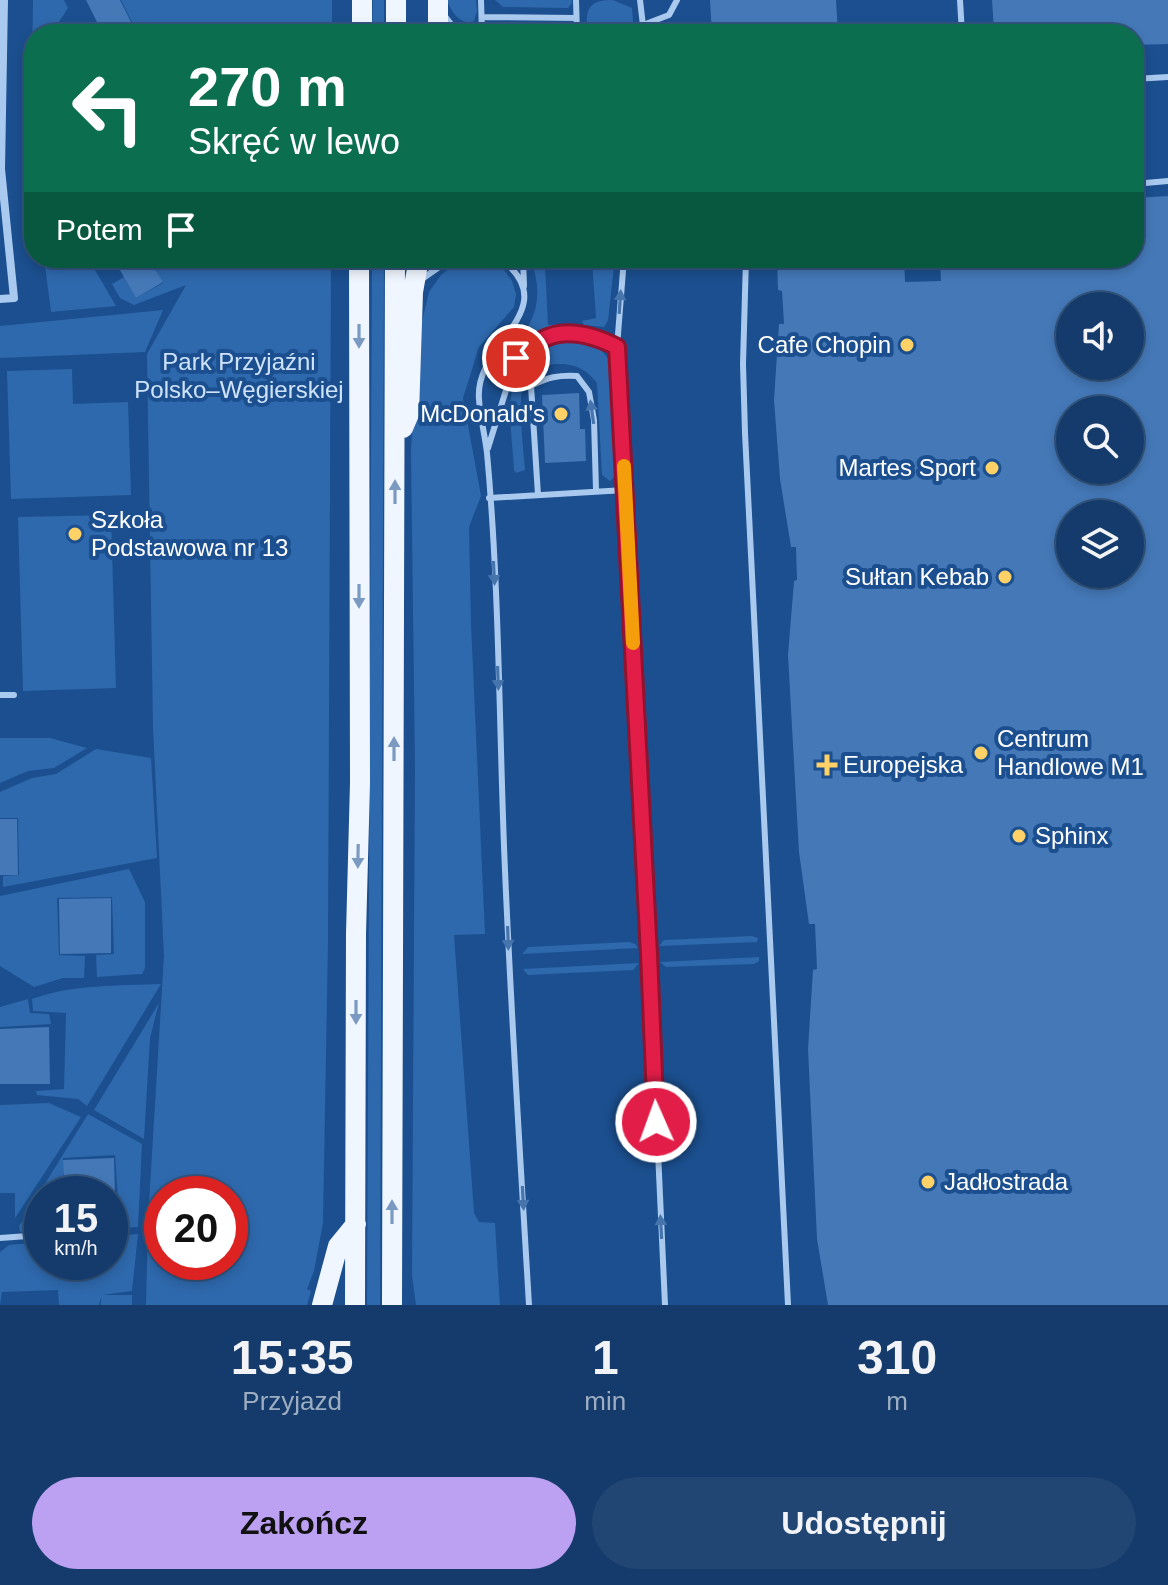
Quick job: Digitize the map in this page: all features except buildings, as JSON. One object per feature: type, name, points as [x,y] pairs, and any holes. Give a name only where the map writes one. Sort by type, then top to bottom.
[{"type":"main road","points":[[362,0],[362,24]]},
{"type":"main road","points":[[396,0],[396,24]]},
{"type":"main road","points":[[355,1305],[356,934],[360,783],[359,268]]},
{"type":"main road","points":[[393,1300],[395,268]]},
{"type":"main road","points":[[395,446],[409,414],[413,292],[417,268]]},
{"type":"main road","points":[[322,1305],[338,1246],[356,1224]]},
{"type":"street","points":[[0,299],[14,298],[1,169],[4,0]]},
{"type":"lane","points":[[481,0],[482,24]]},
{"type":"lane","points":[[576,0],[576,24]]},
{"type":"lane","points":[[640,0],[643,24]]},
{"type":"lane","points":[[646,24],[669,15],[677,0]]},
{"type":"lane","points":[[960,0],[961,24]]},
{"type":"lane","points":[[438,4],[452,24]]},
{"type":"lane","points":[[482,17],[576,18]]},
{"type":"lane","points":[[1144,78],[1168,77]]},
{"type":"lane","points":[[1144,183],[1168,181]]},
{"type":"lane","points":[[413,292],[424,277],[437,268]]},
{"type":"lane","points":[[512,268],[524,287]]},
{"type":"lane","points":[[523,268],[525,302],[520,317],[487,364],[478,396],[487,452],[509,962],[529,1305]]},
{"type":"lane","points":[[623,268],[617,347],[665,1305]]},
{"type":"lane","points":[[746,268],[744,418],[788,1305]]},
{"type":"lane","points":[[487,452],[516,358],[548,337],[569,334],[595,336],[617,347]]},
{"type":"lane","points":[[538,495],[531,386],[546,378],[563,375],[577,376],[589,392],[594,420],[596,490]]},
{"type":"lane","points":[[489,498],[625,490]]},
{"type":"lane","points":[[0,695],[14,695]]},
{"type":"lane","points":[[0,1238],[24,1236]]},
{"type":"green space","points":[[33,0],[64,0],[68,8],[58,24],[33,24]]},
{"type":"green space","points":[[121,0],[332,0],[332,24],[133,24]]},
{"type":"green space","points":[[373,0],[384,0],[384,24],[372,24]]},
{"type":"green space","points":[[447,0],[476,0],[474,21],[465,22],[457,17]]},
{"type":"green space","points":[[495,0],[572,0],[572,3],[568,8],[503,7]]},
{"type":"green space","points":[[613,0],[632,8],[633,24],[587,24],[590,8]]},
{"type":"green space","points":[[45,268],[94,268],[116,306],[51,312]]},
{"type":"green space","name":"Park Przyjaźni Polsko–Węgierskiej","points":[[155,268],[331,268],[328,941],[323,1223],[314,1271],[307,1289],[311,1291],[307,1305],[146,1305],[147,1280],[248,1280],[248,1176],[151,1176],[164,956],[153,728],[147,354],[186,285],[134,305],[120,298],[112,284],[124,277],[136,298],[163,283]]},
{"type":"green space","points":[[372,268],[384,268],[380,1305],[367,1305]]},
{"type":"green space","points":[[450,268],[501,268],[512,281],[516,294],[514,307],[479,347],[463,398],[481,496],[469,527],[485,934],[454,935],[474,1213],[479,1222],[495,1223],[500,1305],[416,1305],[412,1275],[415,769],[411,449],[418,338],[429,292]]},
{"type":"green space","points":[[545,268],[548,325],[562,324],[519,347],[515,343],[529,324],[536,304],[534,270]]},
{"type":"green space","points":[[593,268],[614,268],[608,320],[604,327],[584,325],[582,321],[596,318]]},
{"type":"green space","points":[[163,310],[145,352],[0,358],[0,326]]},
{"type":"green space","points":[[566,341],[596,347],[609,360],[615,476],[610,481],[602,475],[597,383],[581,369],[566,364],[536,368],[524,379],[521,404],[525,470],[516,473],[514,470],[510,409],[518,373],[528,358],[543,348]]},
{"type":"green space","points":[[72,369],[73,404],[128,402],[131,495],[11,499],[7,371]]},
{"type":"green space","points":[[111,515],[116,688],[23,691],[18,517]]},
{"type":"green space","points":[[0,738],[50,738],[87,748],[54,768],[28,771],[0,783]]},
{"type":"green space","points":[[96,749],[151,758],[157,858],[3,887],[3,876],[19,875],[18,818],[0,818],[0,792],[32,778],[56,774]]},
{"type":"green space","points":[[129,869],[145,902],[145,968],[142,974],[97,977],[96,955],[114,954],[112,897],[57,898],[59,955],[85,956],[84,978],[63,978],[34,987],[0,966],[0,896]]},
{"type":"green space","points":[[758,938],[757,942],[659,946],[664,940]]},
{"type":"green space","points":[[629,942],[638,948],[522,954],[528,947]]},
{"type":"green space","points":[[759,957],[754,964],[666,967],[660,962]]},
{"type":"green space","points":[[639,963],[633,970],[528,975],[523,969]]},
{"type":"green space","points":[[161,984],[87,1106],[78,1099],[37,1095],[36,1091],[64,1089],[66,1013],[33,1011],[32,999],[79,988]]},
{"type":"green space","points":[[28,999],[30,1013],[49,1014],[51,1024],[0,1027],[0,1007]]},
{"type":"green space","points":[[159,1003],[150,1038],[144,1139],[94,1110]]},
{"type":"green space","points":[[49,1103],[81,1117],[42,1176],[24,1176],[24,1204],[15,1218],[15,1193],[0,1193],[0,1105]]},
{"type":"green space","points":[[88,1114],[142,1144],[138,1227],[128,1228],[128,1176],[116,1176],[115,1155],[63,1158],[63,1176],[50,1176]]},
{"type":"green space","points":[[24,1218],[24,1231],[20,1232],[19,1226]]},
{"type":"green space","points":[[138,1234],[132,1291],[102,1295],[132,1295],[132,1305],[101,1305],[101,1297],[99,1305],[59,1305],[58,1290],[2,1292],[0,1305],[0,1252],[9,1245],[24,1244],[24,1280],[128,1280],[128,1235]]},
{"type":"slow traffic","points":[[624,466],[633,643]]},
{"type":"place","name":"Cafe Chopin","points":[[907,345]]},
{"type":"place","name":"McDonald's","points":[[561,414]]},
{"type":"place","name":"Martes Sport","points":[[992,468]]},
{"type":"place","name":"Szkoła Podstawowa nr 13","points":[[75,534]]},
{"type":"place","name":"Sułtan Kebab","points":[[1005,577]]},
{"type":"place","name":"Centrum Handlowe M1","points":[[981,753]]},
{"type":"place","name":"Europejska","points":[[827,765]]},
{"type":"place","name":"Sphinx","points":[[1019,836]]},
{"type":"place","name":"Jadłostrada","points":[[928,1182]]},
{"type":"route","points":[[516,358],[548,337],[569,334],[595,336],[617,347],[656,1122]]}]
